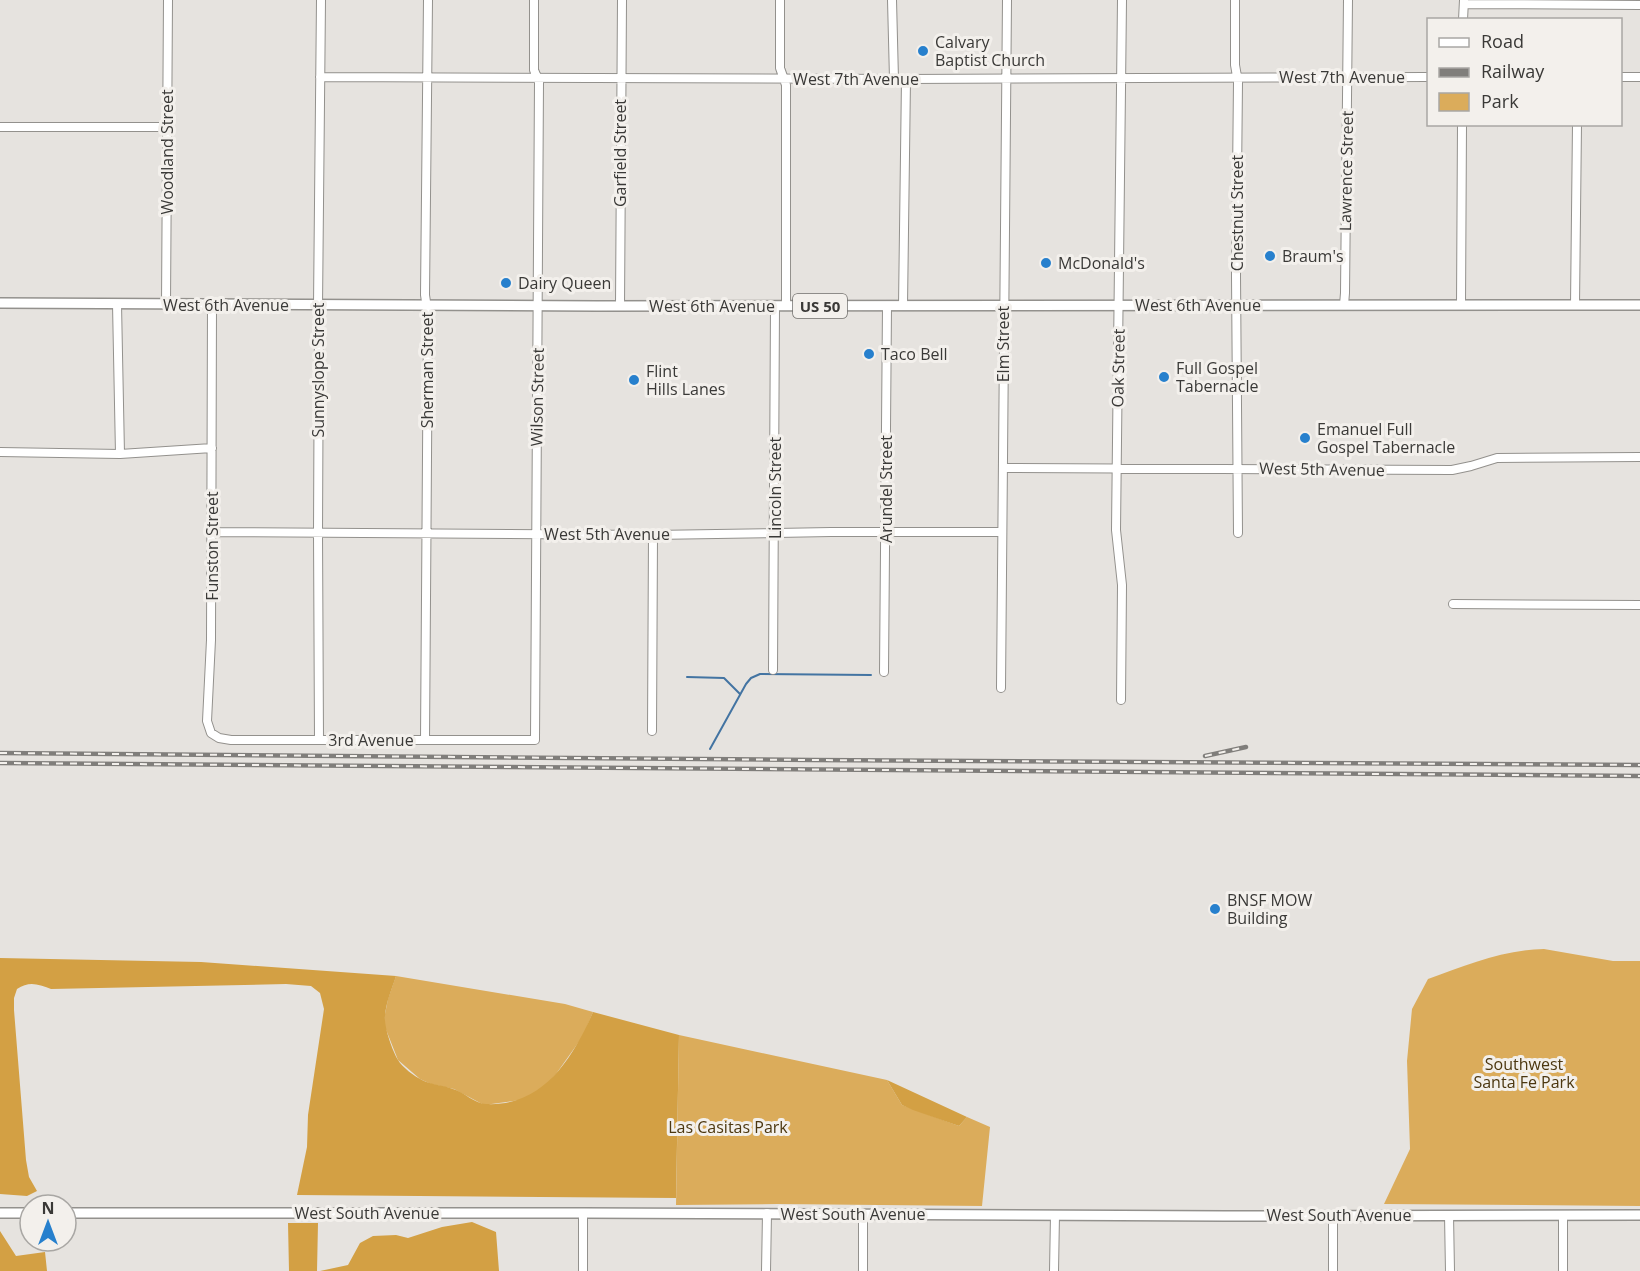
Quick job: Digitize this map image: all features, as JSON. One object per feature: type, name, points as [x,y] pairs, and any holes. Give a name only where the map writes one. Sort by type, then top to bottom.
[{"type":"main road","name":"West 6th Avenue","points":[[0,303],[318,306],[1640,305]]},
{"type":"main road","points":[[0,1213],[18,1213]]},
{"type":"main road","name":"West South Avenue","points":[[78,1213],[1640,1215]]},
{"type":"street","name":"Woodland Street","points":[[166,304],[168,0]]},
{"type":"street","name":"Sunnyslope Street","points":[[319,740],[318,306],[321,0]]},
{"type":"street","name":"Sherman Street","points":[[425,740],[428,0]]},
{"type":"street","name":"Wilson Street","points":[[480,740],[535,740],[539,82],[534,70],[534,0]]},
{"type":"street","name":"Garfield Street","points":[[620,306],[622,0]]},
{"type":"street","name":"Lincoln Street","points":[[773,670],[774,533],[786,104],[786,85],[780,68],[780,0]]},
{"type":"street","points":[[892,0],[894,79]]},
{"type":"street","name":"Elm Street","points":[[1001,687],[1006,0]]},
{"type":"street","name":"Oak Street","points":[[1121,700],[1122,585],[1116,530],[1116,468],[1122,0]]},
{"type":"street","name":"Chestnut Street","points":[[1235,0],[1238,533]]},
{"type":"street","name":"Lawrence Street","points":[[1344,305],[1348,0]]},
{"type":"street","points":[[1463,18],[1464,2],[1640,5]]},
{"type":"street","name":"West 7th Avenue","points":[[320,77],[894,79],[1427,77]]},
{"type":"street","points":[[1622,77],[1640,77]]},
{"type":"street","points":[[903,306],[906,79]]},
{"type":"street","points":[[0,127],[166,126]]},
{"type":"street","points":[[1461,305],[1462,126]]},
{"type":"street","points":[[1575,305],[1577,126]]},
{"type":"street","points":[[117,304],[120,454]]},
{"type":"street","name":"Funston Street","points":[[212,304],[211,640],[207,721],[213,736],[231,740],[263,740]]},
{"type":"street","name":"Arundel Street","points":[[884,672],[887,306]]},
{"type":"street","points":[[0,452],[120,454],[212,448]]},
{"type":"street","name":"West 5th Avenue","points":[[1003,468],[1452,470],[1497,458],[1640,457]]},
{"type":"street","name":"West 5th Avenue","points":[[212,532],[653,535],[1002,532]]},
{"type":"street","points":[[652,731],[653,535]]},
{"type":"street","points":[[1453,604],[1640,605]]},
{"type":"street","name":"3rd Avenue","points":[[263,740],[480,740]]},
{"type":"street","points":[[583,1213],[583,1271]]},
{"type":"street","points":[[766,1271],[767,1214]]},
{"type":"street","points":[[863,1214],[863,1271]]},
{"type":"street","points":[[1054,1271],[1055,1215]]},
{"type":"street","points":[[1333,1215],[1333,1271]]},
{"type":"street","points":[[1449,1215],[1450,1271]]},
{"type":"street","points":[[1563,1215],[1563,1271]]},
{"type":"green space","name":"Southwest Santa Fe Park","points":[[1544,949],[1613,961],[1640,961],[1640,1206],[1384,1204],[1410,1149],[1407,1061],[1412,1009],[1428,979],[1499,955]]},
{"type":"green space","points":[[396,976],[565,1004],[593,1012],[583,1036],[547,1084],[520,1100],[484,1105],[454,1089],[420,1079],[398,1060],[385,1027],[388,999]]},
{"type":"green space","name":"Las Casitas Park","points":[[679,1035],[887,1080],[902,1105],[959,1126],[967,1117],[990,1127],[982,1206],[676,1205]]},
{"type":"shaded area","points":[[0,958],[201,962],[396,976],[385,1021],[391,1045],[400,1063],[422,1080],[457,1091],[486,1104],[506,1103],[540,1088],[565,1062],[593,1012],[679,1035],[676,1198],[297,1195],[307,1147],[308,1115],[324,1009],[320,993],[311,986],[286,984],[51,989],[30,984],[21,986],[17,989],[14,998],[14,1010],[26,1160],[29,1177],[37,1191],[18,1193],[18,1195],[0,1194]]},
{"type":"shaded area","points":[[887,1080],[967,1117],[959,1126],[902,1105]]},
{"type":"shaded area","points":[[472,1222],[496,1232],[499,1271],[320,1271],[348,1265],[360,1243],[373,1236],[396,1235],[408,1238],[442,1227]]},
{"type":"shaded area","points":[[288,1223],[318,1223],[317,1271],[289,1271]]},
{"type":"shaded area","points":[[0,1231],[16,1256],[45,1253],[47,1271],[0,1271]]},
{"type":"waterway","points":[[710,749],[751,678],[760,674],[871,675]]},
{"type":"waterway","points":[[687,677],[724,678],[740,694]]},
{"type":"railway","points":[[1205,756],[1246,747]]},
{"type":"railway","points":[[0,753],[1640,765]]},
{"type":"railway","points":[[0,763],[1640,776]]},
{"type":"place","name":"Calvary Baptist Church","points":[[923,51]]},
{"type":"place","name":"Braum's","points":[[1270,256]]},
{"type":"place","name":"McDonald's","points":[[1046,263]]},
{"type":"place","name":"Dairy Queen","points":[[506,283]]},
{"type":"place","name":"Taco Bell","points":[[869,354]]},
{"type":"place","name":"Full Gospel Tabernacle","points":[[1164,377]]},
{"type":"place","name":"Flint Hills Lanes","points":[[634,380]]},
{"type":"place","name":"Emanuel Full Gospel Tabernacle","points":[[1305,438]]},
{"type":"place","name":"BNSF MOW Building","points":[[1215,909]]}]
